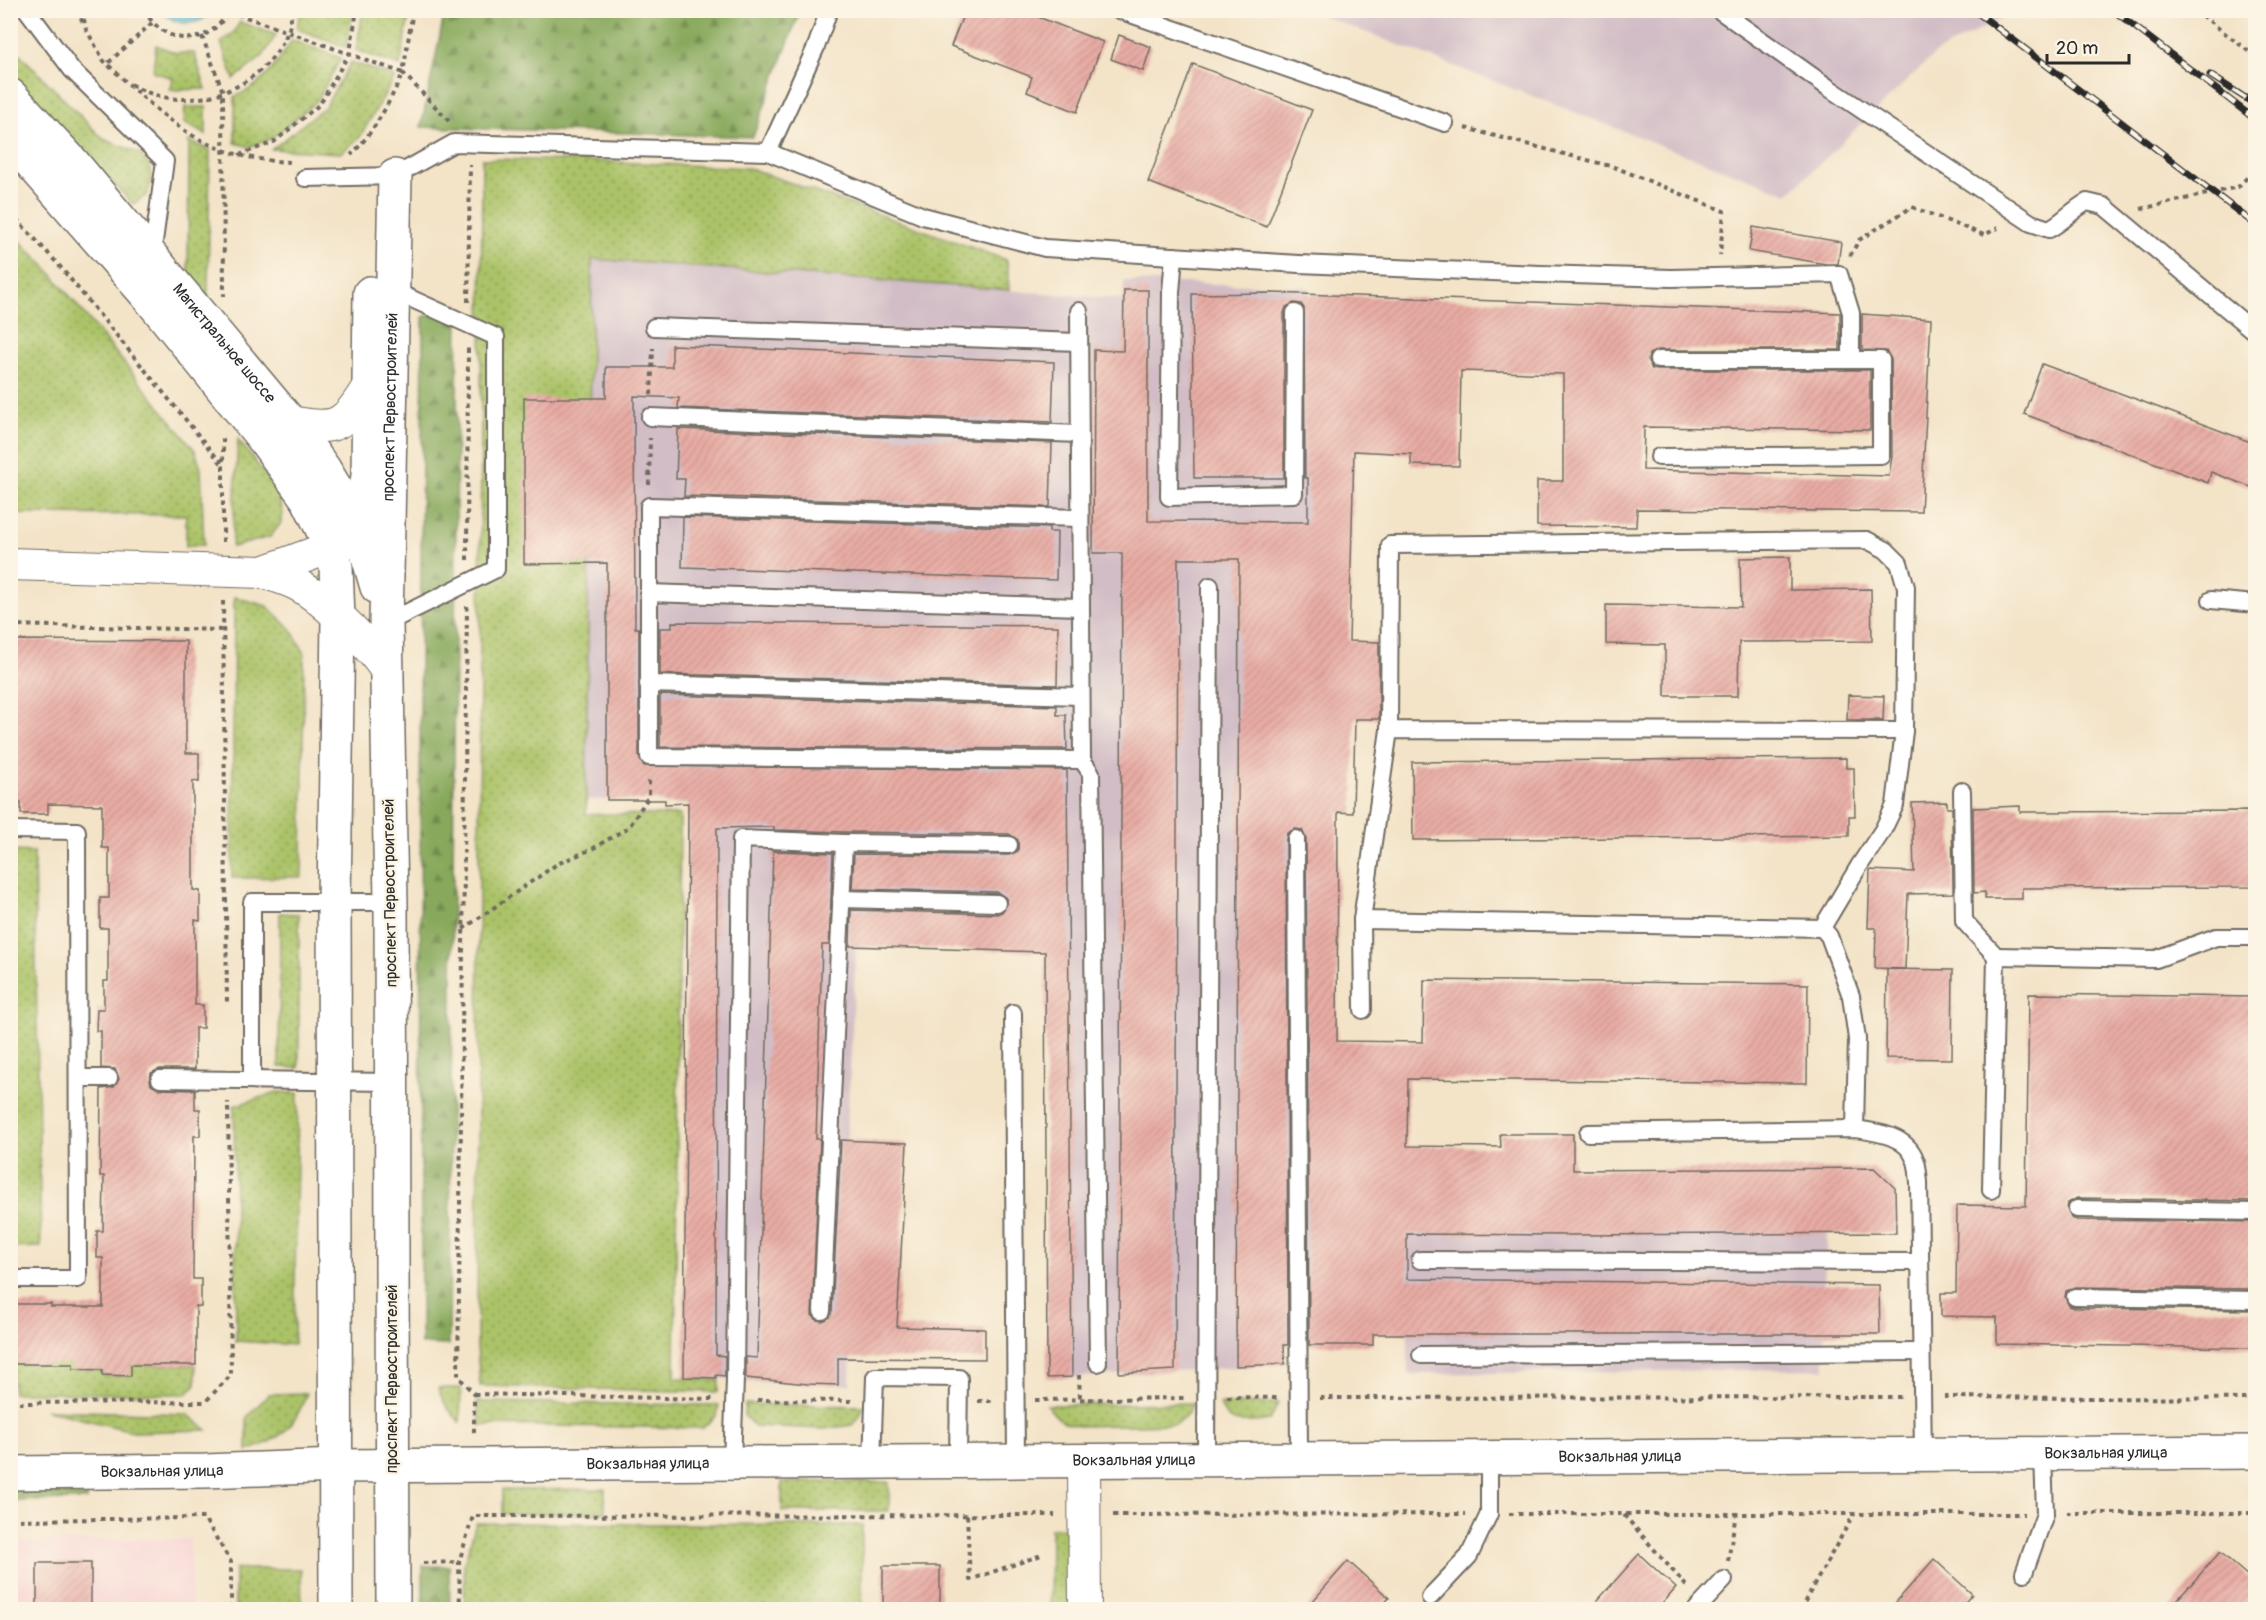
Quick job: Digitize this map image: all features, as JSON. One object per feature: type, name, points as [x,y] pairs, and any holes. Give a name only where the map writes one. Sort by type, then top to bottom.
[{"type":"main road","name":"Магистральное шоссе","points":[[10,94],[74,164],[141,265],[278,432],[337,490],[360,529],[386,623]]},
{"type":"main road","name":"Магистральное шоссе","points":[[10,139],[141,265]]},
{"type":"main road","name":"проспект Первостроителей","points":[[371,172],[392,290],[379,397],[392,902],[393,1610]]},
{"type":"main road","points":[[336,1610],[334,903],[338,618],[360,529],[379,397],[371,172]]},
{"type":"main road","name":"Магистральное шоссе","points":[[278,432],[330,547],[336,567],[338,618]]},
{"type":"main road","name":"Вокзальная улица","points":[[10,1473],[205,1471],[337,1466],[2256,1452]]},
{"type":"street","points":[[278,432],[335,425],[354,410],[379,397]]},
{"type":"street","points":[[337,490],[357,485],[368,476]]},
{"type":"street","points":[[263,572],[330,547],[360,529]]},
{"type":"street","points":[[10,564],[263,572],[300,586],[324,604],[366,644],[386,670]]},
{"type":"street","points":[[1084,1460],[1085,1610]]},
{"type":"lane","points":[[27,10],[72,70],[165,161],[141,265]]},
{"type":"lane","points":[[768,152],[816,46],[829,10]]},
{"type":"lane","points":[[1119,10],[1444,123]]},
{"type":"lane","points":[[1719,10],[1829,88],[2022,217],[2049,229],[2061,223],[2071,211],[2087,202],[2104,206],[2256,333]]},
{"type":"lane","points":[[305,178],[371,172],[454,143],[768,152],[923,216],[1045,248],[1540,274],[1671,278],[1839,274],[1851,314],[1851,360]]},
{"type":"lane","points":[[1174,256],[1170,292],[1168,497],[1294,494],[1294,313]]},
{"type":"lane","points":[[386,623],[496,569],[496,337],[392,290]]},
{"type":"lane","points":[[1078,311],[1082,760],[1091,773],[1098,1363]]},
{"type":"lane","points":[[654,327],[1078,342]]},
{"type":"lane","points":[[1658,360],[1881,360],[1881,455],[1659,457]]},
{"type":"lane","points":[[650,417],[1079,434]]},
{"type":"lane","points":[[1080,518],[649,506],[648,684],[649,757],[1082,760]]},
{"type":"lane","points":[[1363,1010],[1362,920],[1389,730],[1390,546],[1868,540],[1886,550],[1899,563],[1906,587],[1904,731],[1896,805],[1822,928]]},
{"type":"lane","points":[[1206,1460],[1210,586]]},
{"type":"lane","points":[[648,593],[1080,607]]},
{"type":"lane","points":[[2211,600],[2256,604]]},
{"type":"lane","points":[[648,684],[1081,696]]},
{"type":"lane","points":[[1389,730],[1904,731]]},
{"type":"lane","points":[[1962,791],[1964,921],[1996,956],[1991,1190]]},
{"type":"lane","points":[[10,830],[77,831],[78,1078],[78,1279],[10,1279]]},
{"type":"lane","points":[[732,1463],[741,839],[1008,845]]},
{"type":"lane","points":[[1296,839],[1299,1459]]},
{"type":"lane","points":[[822,1311],[844,843]]},
{"type":"lane","points":[[841,899],[997,903]]},
{"type":"lane","points":[[252,1080],[252,902],[392,902]]},
{"type":"lane","points":[[1362,920],[1822,928],[1829,936],[1851,996],[1857,1039],[1855,1129]]},
{"type":"lane","points":[[1996,956],[2156,959],[2216,937],[2256,937]]},
{"type":"lane","points":[[1013,1013],[1016,1461]]},
{"type":"lane","points":[[78,1078],[109,1078]]},
{"type":"lane","points":[[160,1079],[392,1083]]},
{"type":"lane","points":[[1588,1133],[1855,1129],[1886,1134],[1907,1147],[1916,1159],[1919,1182],[1923,1455]]},
{"type":"lane","points":[[2077,1209],[2256,1212]]},
{"type":"lane","points":[[1420,1260],[1920,1262]]},
{"type":"lane","points":[[2075,1297],[2256,1300]]},
{"type":"lane","points":[[1421,1355],[1921,1352]]},
{"type":"lane","points":[[872,1462],[875,1377],[959,1378],[958,1461]]},
{"type":"lane","points":[[2024,1573],[2045,1514],[2043,1454]]},
{"type":"lane","points":[[1430,1597],[1469,1556],[1489,1514],[1489,1458]]},
{"type":"lane","points":[[1699,1607],[1724,1580]]},
{"type":"path","points":[[77,10],[107,64],[164,118],[187,133],[223,151],[262,160],[296,162]]},
{"type":"path","points":[[82,10],[86,29]]},
{"type":"path","points":[[144,10],[152,23],[164,32],[179,38],[195,38],[211,33],[223,22],[229,11],[403,73],[470,144],[458,1376],[474,1394],[474,1437]]},
{"type":"path","points":[[107,64],[133,85],[168,98],[206,98],[241,86],[270,62],[287,32],[292,10]]},
{"type":"path","points":[[238,155],[274,142],[320,104],[349,53],[357,10]]},
{"type":"path","points":[[371,172],[376,126],[403,73],[413,10]]},
{"type":"path","points":[[2195,10],[2256,57]]},
{"type":"path","points":[[107,64],[152,23]]},
{"type":"path","points":[[202,36],[223,92],[224,298]]},
{"type":"path","points":[[1444,123],[1614,167],[1724,211],[1718,277]]},
{"type":"path","points":[[2116,214],[2238,187],[2256,168]]},
{"type":"path","points":[[1839,274],[1859,240],[1912,207],[1984,235],[2022,217]]},
{"type":"path","points":[[10,212],[58,264],[223,465]]},
{"type":"path","points":[[224,434],[223,630],[227,1009]]},
{"type":"path","points":[[10,626],[223,630]]},
{"type":"path","points":[[463,929],[557,864],[592,849],[629,827],[649,796],[649,757]]},
{"type":"path","points":[[10,1403],[205,1402],[231,1376],[228,1080]]},
{"type":"path","points":[[474,1394],[874,1401]]},
{"type":"path","points":[[959,1401],[1207,1397],[2256,1399]]},
{"type":"path","points":[[459,1610],[459,1562],[473,1516],[2256,1513]]},
{"type":"path","points":[[1623,1514],[1699,1607]]},
{"type":"path","points":[[1724,1580],[1736,1514]]},
{"type":"path","points":[[1800,1610],[1854,1514]]},
{"type":"path","points":[[967,1515],[970,1580],[1041,1555]]},
{"type":"path","points":[[10,1520],[204,1518],[231,1562],[231,1610]]},
{"type":"path","points":[[423,1563],[459,1562]]},
{"type":"shaded area","points":[[2009,10],[2012,13],[1937,52],[1788,194],[1310,11]]},
{"type":"shaded area","points":[[592,259],[1123,299],[1124,281],[1309,287],[1306,825],[1312,1345],[1284,1346],[1285,1364],[1047,1378],[1045,952],[856,946],[838,1319],[852,1320],[850,1385],[747,1382],[735,1379],[684,1377],[688,804],[665,804],[649,796],[636,800],[586,800]]},
{"type":"shaded area","points":[[1863,1204],[1863,1233],[1827,1234],[1824,1285],[1825,1369],[1408,1374],[1407,1234],[1602,1235]]},
{"type":"shaded area","points":[[190,1539],[192,1609],[11,1609],[10,1542]]},
{"type":"green space","points":[[445,10],[800,11],[753,137],[421,127]]},
{"type":"green space","points":[[300,11],[353,11],[346,47],[297,29]]},
{"type":"green space","points":[[363,11],[410,11],[400,66],[356,50]]},
{"type":"green space","points":[[240,22],[276,35],[263,56],[234,79],[221,43],[234,32]]},
{"type":"green space","points":[[292,40],[341,58],[317,101],[272,138],[250,147],[235,143],[235,96],[245,92],[261,80],[275,65]]},
{"type":"green space","points":[[10,44],[103,139],[139,153],[149,166],[152,179],[147,195],[133,204],[11,74]]},
{"type":"green space","points":[[156,45],[176,53],[194,53],[206,89],[170,90],[173,78],[153,72]]},
{"type":"green space","points":[[351,62],[395,77],[360,137],[341,153],[272,149],[325,107]]},
{"type":"green space","points":[[185,107],[206,107],[206,135],[184,123]]},
{"type":"green space","points":[[189,141],[210,150],[208,297],[188,278]]},
{"type":"green space","points":[[482,159],[595,161],[749,168],[1007,260],[1009,290],[592,259],[586,814],[680,815],[675,1378],[719,1380],[718,1392],[480,1386],[477,1347]]},
{"type":"green space","points":[[10,231],[46,267],[195,450],[201,468],[204,545],[186,546],[186,515],[11,514]]},
{"type":"green space","points":[[458,305],[449,1345],[421,1344],[420,671],[423,317]]},
{"type":"green space","points":[[238,439],[276,489],[283,513],[281,523],[270,537],[232,547]]},
{"type":"green space","points":[[234,597],[267,606],[291,629],[304,652],[302,877],[232,878]]},
{"type":"green space","points":[[11,851],[34,852],[41,1247],[11,1248]]},
{"type":"green space","points":[[280,913],[299,914],[299,1068],[279,1067]]},
{"type":"green space","points":[[277,1092],[298,1093],[294,1345],[236,1341],[234,1106]]},
{"type":"green space","points":[[73,1347],[74,1369],[102,1370],[102,1375],[130,1376],[131,1365],[196,1365],[196,1384],[187,1394],[13,1393],[12,1364],[51,1364],[51,1361]]},
{"type":"green space","points":[[438,1388],[461,1388],[460,1422],[447,1407]]},
{"type":"green space","points":[[307,1393],[297,1415],[285,1431],[269,1442],[247,1451],[247,1417],[269,1394]]},
{"type":"green space","points":[[477,1402],[719,1405],[716,1416],[703,1428],[480,1425]]},
{"type":"green space","points":[[1193,1403],[1188,1413],[1177,1424],[1079,1426],[1060,1420],[1047,1405]]},
{"type":"green space","points":[[1278,1403],[1271,1419],[1261,1422],[1231,1420],[1220,1404]]},
{"type":"green space","points":[[745,1404],[864,1406],[852,1425],[824,1429],[754,1426],[744,1415]]},
{"type":"green space","points":[[45,1410],[187,1414],[207,1430],[136,1432]]},
{"type":"green space","points":[[782,1482],[889,1482],[889,1511],[782,1511]]},
{"type":"green space","points":[[11,1488],[87,1489],[87,1500],[11,1501]]},
{"type":"green space","points":[[605,1489],[605,1513],[502,1514],[502,1490]]},
{"type":"green space","points":[[476,1523],[862,1525],[862,1609],[465,1609],[464,1564]]},
{"type":"green space","points":[[1075,1527],[1075,1609],[1050,1610],[1051,1528]]},
{"type":"green space","points":[[423,1566],[449,1566],[450,1609],[423,1609]]},
{"type":"green space","points":[[235,1569],[301,1569],[302,1609],[235,1609]]},
{"type":"water","points":[[161,11],[213,11],[207,17],[194,23],[180,23]]},
{"type":"building","points":[[965,10],[1020,10],[1103,42],[1077,112],[1027,92],[1032,77],[951,46]]},
{"type":"building","points":[[1119,35],[1151,47],[1143,71],[1111,59]]},
{"type":"building","points":[[1193,64],[1312,110],[1267,227],[1148,182]]},
{"type":"building","points":[[1753,227],[1841,242],[1838,264],[1749,251]]},
{"type":"building","points":[[1124,290],[1148,290],[1148,521],[1308,522],[1308,478],[1305,478],[1304,308],[1301,304],[1294,303],[1286,307],[1284,313],[1284,478],[1194,478],[1192,294],[1273,293],[1840,313],[1840,350],[1658,350],[1649,354],[1648,361],[1652,369],[1658,370],[1870,370],[1870,430],[1644,427],[1643,470],[1889,476],[1892,455],[1891,359],[1886,351],[1862,350],[1862,314],[1931,319],[1921,512],[1637,509],[1636,527],[1537,526],[1537,481],[1563,481],[1563,374],[1461,371],[1459,466],[1411,465],[1411,454],[1354,451],[1349,641],[1379,642],[1379,719],[1355,719],[1353,813],[1338,812],[1337,1041],[1423,1042],[1424,980],[1808,984],[1807,1083],[1408,1079],[1407,1146],[1501,1147],[1500,1134],[1573,1134],[1573,1170],[1874,1168],[1895,1188],[1896,1233],[1407,1234],[1407,1279],[1879,1285],[1880,1334],[1373,1334],[1373,1345],[1309,1345],[1306,839],[1302,830],[1295,829],[1287,833],[1286,839],[1288,1345],[1284,1345],[1285,1364],[1236,1366],[1239,559],[1178,559],[1175,1370],[1119,1373],[1122,553],[1093,553],[1094,350],[1123,351]]},
{"type":"building","points":[[672,345],[1054,362],[1052,422],[678,408],[679,398],[634,396],[635,628],[639,628],[639,757],[644,766],[1067,770],[1072,1377],[1047,1378],[1045,952],[850,946],[851,910],[997,914],[1002,912],[1007,904],[1006,898],[997,892],[852,889],[854,854],[1009,855],[1018,851],[1018,840],[1009,834],[774,830],[774,827],[717,828],[716,1355],[725,1356],[725,1376],[684,1377],[688,803],[665,804],[665,800],[607,800],[607,563],[524,564],[524,398],[606,398],[606,367],[672,367]]},
{"type":"building","points":[[2042,364],[2256,444],[2256,489],[2211,472],[2208,483],[2024,414]]},
{"type":"building","points":[[678,429],[1052,443],[1050,507],[684,496],[685,479],[676,479]]},
{"type":"building","points":[[683,517],[1049,528],[1049,532],[1057,532],[1056,580],[682,567]]},
{"type":"building","points":[[1790,557],[1790,590],[1871,589],[1872,641],[1739,642],[1738,696],[1665,696],[1665,645],[1606,644],[1606,605],[1741,607],[1740,558]]},
{"type":"building","points":[[672,622],[1058,626],[1057,685],[660,674],[660,628],[672,628]]},
{"type":"building","points":[[10,640],[186,641],[186,753],[199,753],[199,782],[193,781],[193,890],[200,891],[200,921],[195,920],[195,1005],[203,1005],[203,1028],[195,1028],[195,1069],[160,1069],[151,1073],[150,1079],[151,1085],[159,1089],[195,1090],[195,1109],[200,1109],[200,1136],[194,1136],[193,1279],[201,1279],[201,1307],[196,1306],[196,1365],[131,1365],[131,1376],[102,1375],[102,1370],[73,1369],[73,1364],[10,1364],[10,1304],[103,1307],[103,1258],[97,1258],[97,1231],[103,1231],[104,1176],[100,1176],[101,1089],[114,1087],[119,1079],[115,1069],[101,1068],[101,1031],[96,1031],[97,1009],[104,1009],[104,981],[108,981],[108,928],[100,928],[100,898],[109,898],[109,848],[102,848],[102,805],[48,804],[48,814],[21,814],[21,802],[10,802]]},
{"type":"building","points":[[660,695],[1057,706],[1057,715],[1066,715],[1067,749],[660,747]]},
{"type":"building","points":[[1848,695],[1884,696],[1883,720],[1847,720]]},
{"type":"building","points":[[1846,758],[1846,768],[1854,768],[1855,816],[1849,816],[1849,836],[1413,840],[1412,762]]},
{"type":"building","points":[[1947,802],[1947,808],[1952,808],[1953,893],[1908,894],[1905,969],[1875,968],[1876,928],[1868,928],[1870,870],[1914,872],[1912,803]]},
{"type":"building","points":[[2020,806],[2020,812],[2256,811],[2256,887],[2022,888],[2022,899],[1985,899],[1985,892],[1974,893],[1973,808]]},
{"type":"building","points":[[773,851],[833,853],[829,945],[822,945],[816,1139],[820,1139],[812,1315],[822,1321],[830,1317],[832,1311],[841,1140],[907,1143],[897,1327],[985,1329],[985,1359],[838,1358],[838,1385],[746,1378],[746,1357],[757,1358]]},
{"type":"building","points":[[1887,969],[1953,970],[1952,1059],[1886,1058]]},
{"type":"building","points":[[2029,994],[2256,997],[2256,1201],[2077,1198],[2068,1203],[2067,1209],[2071,1218],[2077,1220],[2256,1222],[2256,1289],[2075,1287],[2066,1291],[2065,1297],[2069,1306],[2075,1308],[2256,1310],[2256,1348],[1997,1344],[1997,1317],[1941,1316],[1941,1293],[1956,1293],[1957,1205],[2026,1206]]},
{"type":"building","points":[[2220,1552],[2256,1583],[2256,1593],[2241,1610],[2168,1610]]},
{"type":"building","points":[[1639,1554],[1676,1588],[1657,1610],[1589,1610]]},
{"type":"building","points":[[1934,1559],[1972,1594],[1959,1610],[1889,1610]]},
{"type":"building","points":[[1348,1561],[1389,1598],[1378,1610],[1305,1610]]},
{"type":"building","points":[[37,1563],[91,1563],[91,1610],[37,1610]]},
{"type":"building","points":[[883,1566],[940,1566],[940,1610],[883,1610]]},
{"type":"railway","points":[[1974,10],[2256,225]]},
{"type":"railway","points":[[2113,10],[2256,120]]},
{"type":"railway","points":[[2210,75],[2256,105]]}]
